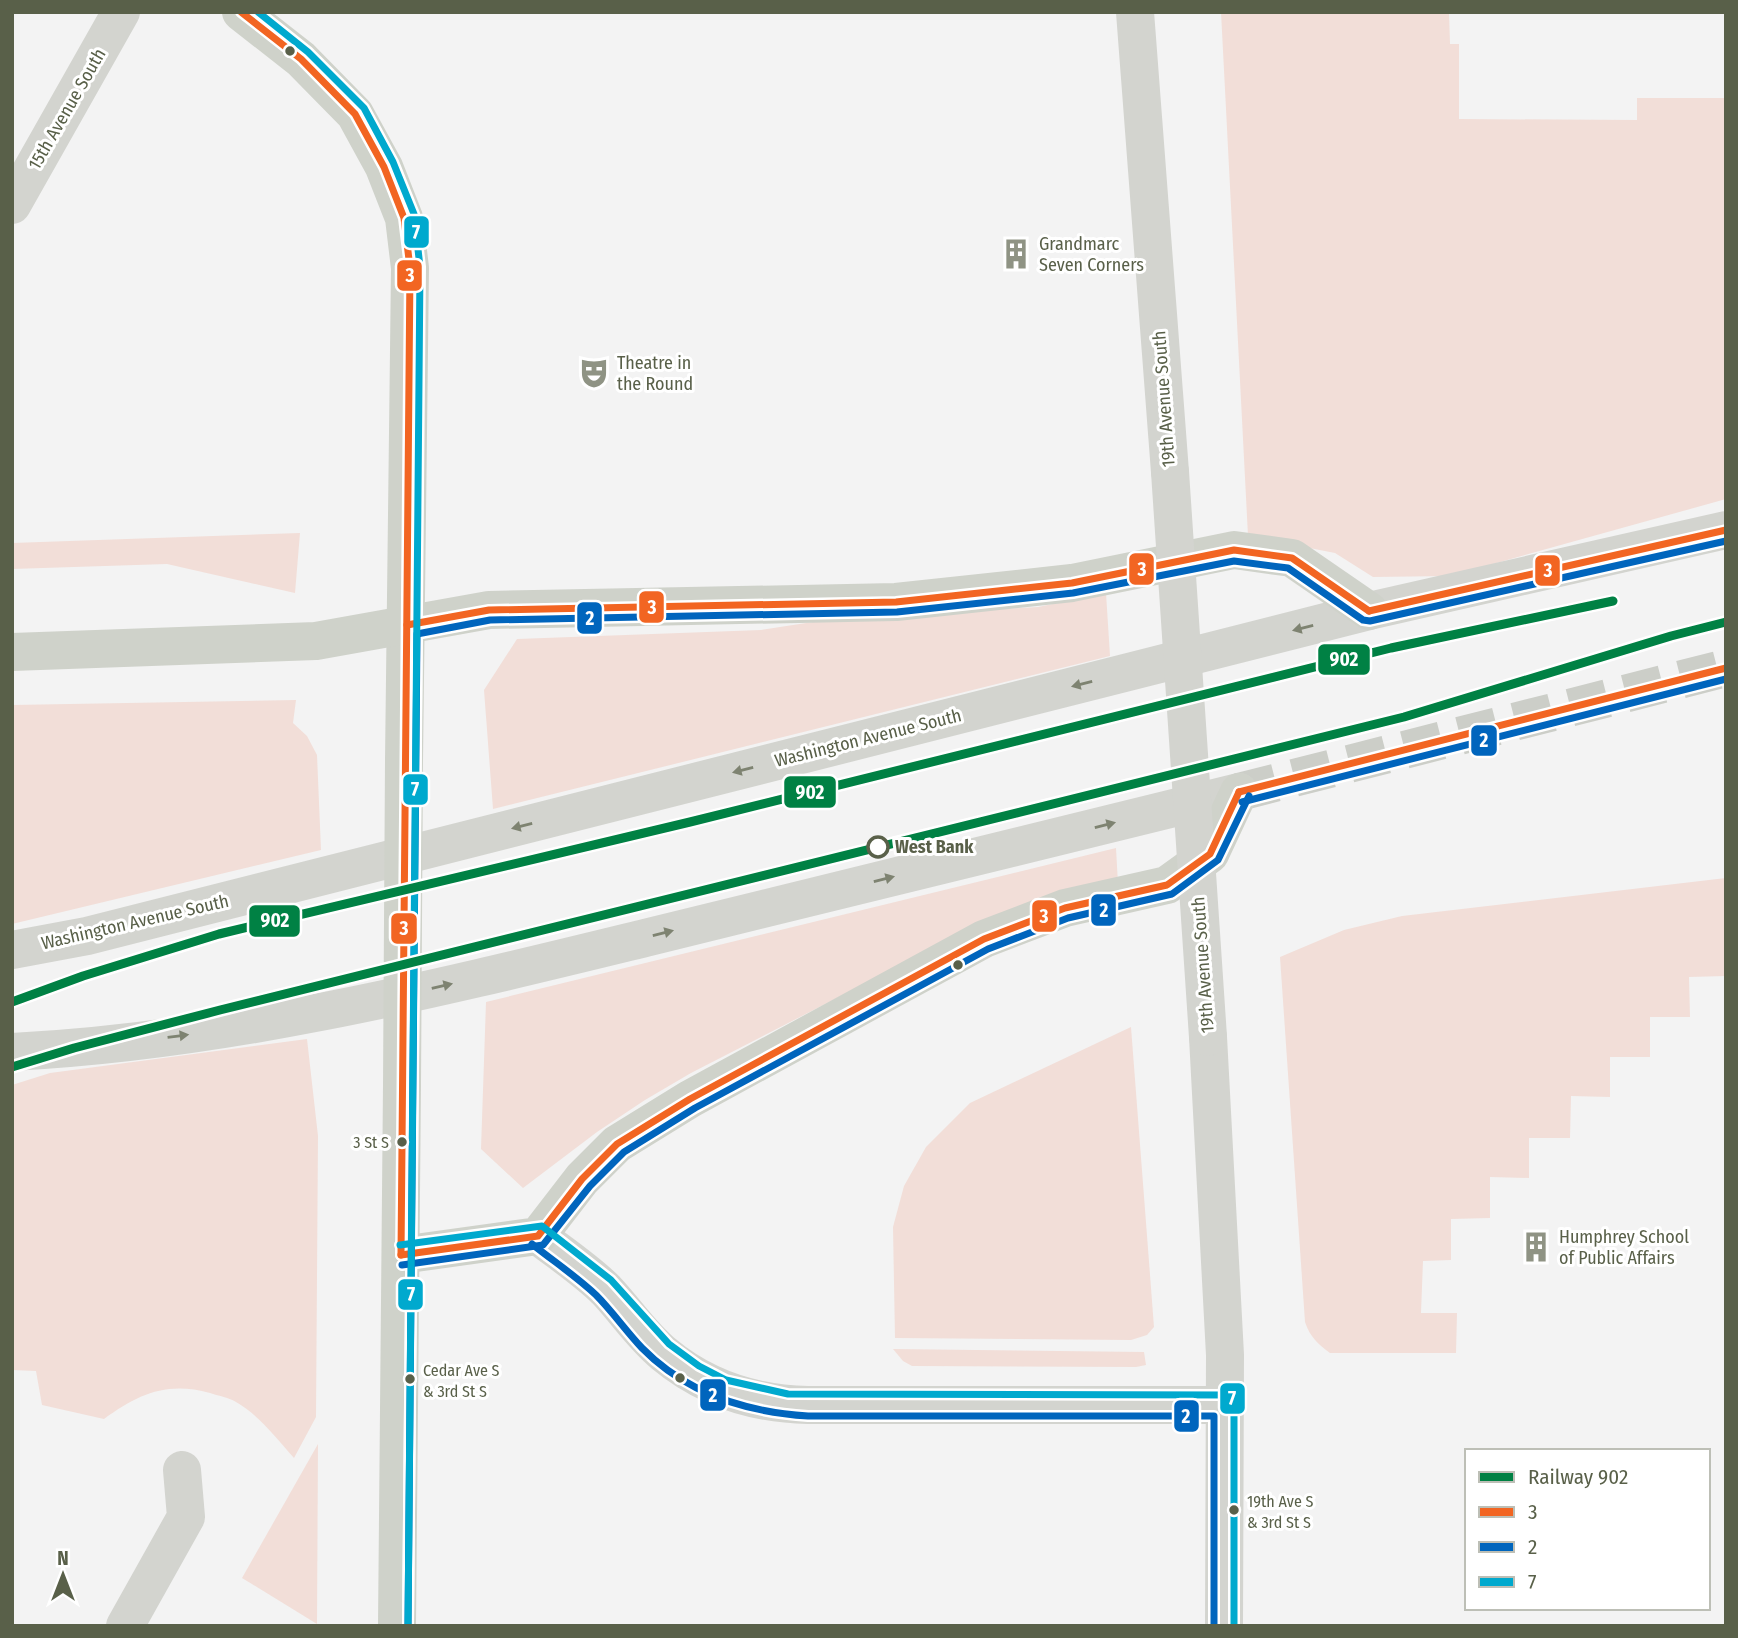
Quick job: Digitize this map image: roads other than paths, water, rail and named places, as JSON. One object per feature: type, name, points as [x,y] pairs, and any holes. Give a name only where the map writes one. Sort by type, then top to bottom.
[{"type":"main road","points":[[241,12],[301,59],[355,114],[384,167],[404,218],[410,268],[397,1626]]},
{"type":"main road","points":[[12,652],[316,641],[489,610],[896,603],[1072,583],[1234,550],[1292,558],[1369,611]]},
{"type":"main road","points":[[401,1255],[538,1236],[582,1180],[617,1144],[690,1098],[984,939],[1065,908],[1167,885],[1210,854],[1239,792]]},
{"type":"street","name":"15th Avenue South","points":[[12,205],[121,12]]},
{"type":"street","name":"19th Avenue South","points":[[1135,12],[1170,472],[1208,1037],[1225,1355],[1224,1626]]},
{"type":"street","name":"Washington Avenue South","points":[[12,950],[87,936],[1369,611],[1726,530]]},
{"type":"street","points":[[12,1052],[186,1035],[304,1017],[554,960],[1239,792]]},
{"type":"street","points":[[538,1236],[604,1288],[662,1352],[693,1375],[722,1390],[787,1405],[1224,1405]]},
{"type":"street","points":[[125,1626],[186,1517],[182,1470]]},
{"type":"tunnel","points":[[1239,792],[1726,668]]},
{"type":"rail line","name":"902","points":[[12,1002],[83,976],[219,934],[690,822],[1391,648],[1613,601]]},
{"type":"rail line","name":"902","points":[[12,1067],[220,1010],[1404,717],[1671,636],[1726,622]]},
{"type":"place","name":"Grandmarc Seven Corners","points":[[1016,254]]},
{"type":"place","name":"Theatre in the Round","points":[[594,373]]},
{"type":"place","name":"West Bank","points":[[878,847]]},
{"type":"place","name":"3 St S","points":[[402,1142]]},
{"type":"place","name":"Humphrey School of Public Affairs","points":[[1536,1247]]},
{"type":"place","name":"Cedar Ave S & 3rd St S","points":[[410,1379]]},
{"type":"place","name":"19th Ave S & 3rd St S","points":[[1234,1510]]}]
